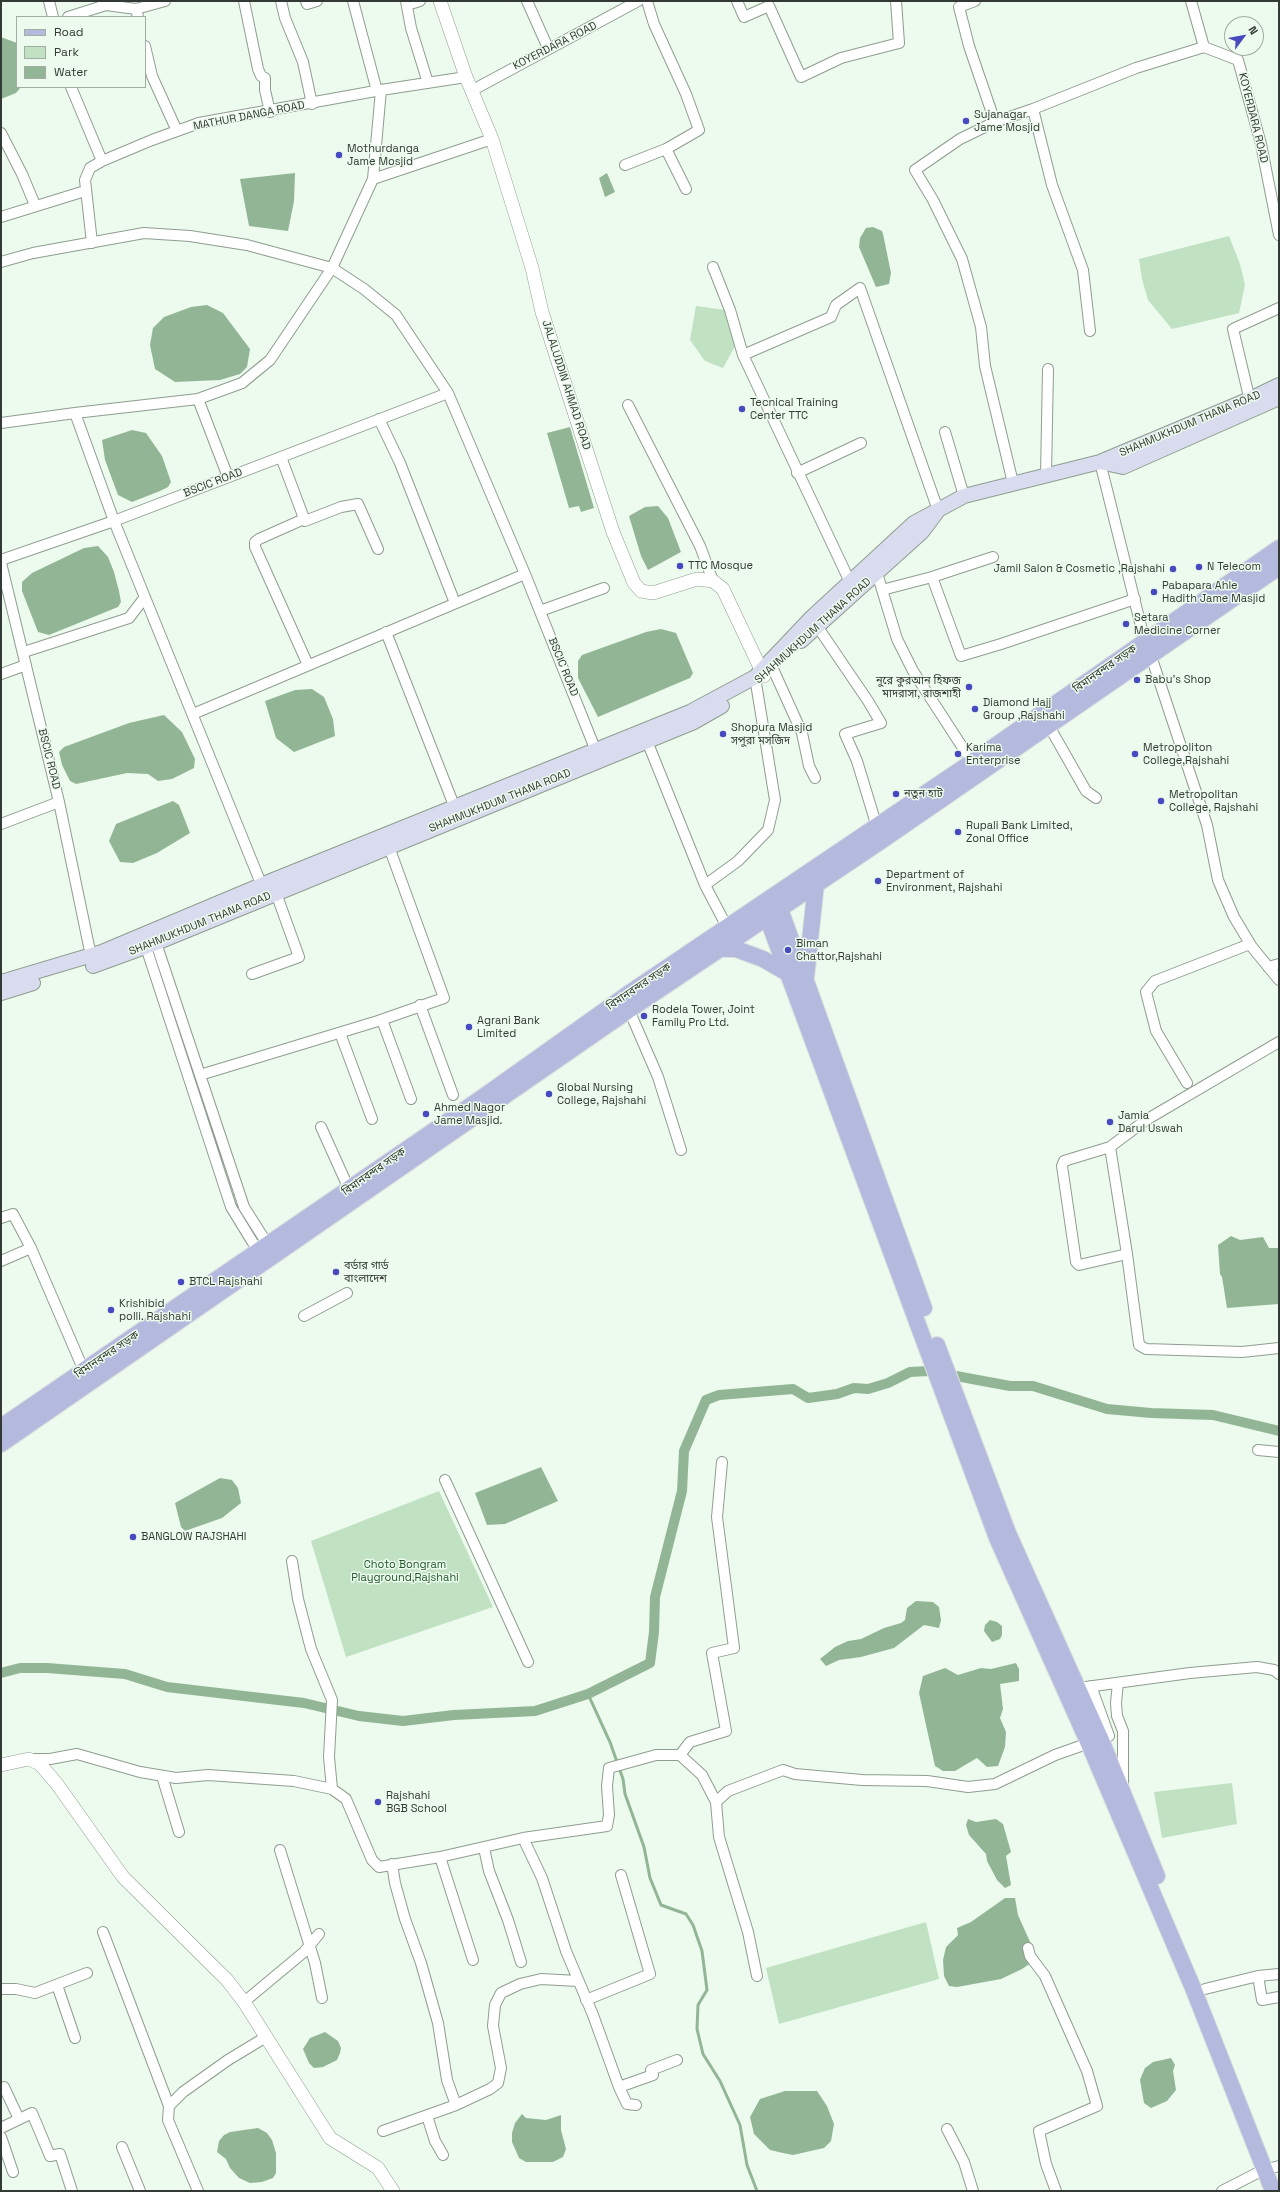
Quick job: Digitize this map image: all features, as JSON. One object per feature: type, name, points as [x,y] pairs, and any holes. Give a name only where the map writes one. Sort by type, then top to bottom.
[{"type":"main road","name":"SHAHMUKHDUM THANA ROAD","points":[[1251,405],[1279,385]]},
{"type":"main road","name":"SHAHMUKHDUM THANA ROAD","points":[[1,992],[95,965],[149,939],[598,755],[690,712],[762,675],[810,619],[914,522],[964,496],[1100,462],[1251,405],[1279,398]]},
{"type":"main road","name":"SHAHMUKHDUM THANA ROAD","points":[[598,755],[647,741],[704,717],[762,675],[922,532],[938,510]]},
{"type":"main road","name":"বিমানবন্দর সড়ক","points":[[1,1427],[84,1371],[207,1294],[721,949],[1049,726],[1279,548]]},
{"type":"main road","name":"বিমানবন্দর সড়ক","points":[[1,1444],[207,1294],[263,1248],[625,996],[972,762],[1279,567]]},
{"type":"main road","name":"SHAHMUKHDUM THANA ROAD","points":[[268,891],[389,847],[457,812]]},
{"type":"main road","points":[[805,983],[816,884]]},
{"type":"main road","points":[[774,913],[789,974],[937,1359]]},
{"type":"main road","points":[[774,913],[805,983],[947,1387],[997,1538],[1095,1742],[1123,1793],[1205,1989],[1274,2171],[1273,2191]]},
{"type":"main road","name":"SHAHMUKHDUM THANA ROAD","points":[[1,982],[149,939]]},
{"type":"main road","points":[[721,949],[736,949],[763,959],[789,974]]},
{"type":"main road","points":[[947,1387],[1008,1533],[1084,1688],[1095,1742],[1194,1988],[1274,2171]]},
{"type":"street","points":[[49,1],[53,16]]},
{"type":"street","points":[[71,16],[106,5],[137,13],[166,1]]},
{"type":"street","points":[[244,1],[258,69],[261,76],[265,78],[267,87],[265,90],[270,112]]},
{"type":"street","points":[[281,1],[285,18],[303,62],[312,104]]},
{"type":"street","points":[[306,1],[307,4],[316,1]]},
{"type":"street","points":[[1,423],[198,399],[242,383],[270,360],[332,268],[373,179],[379,91],[354,1]]},
{"type":"street","points":[[420,1],[406,3],[411,28],[428,82]]},
{"type":"street","name":"JALALUDDIN AHMAD ROAD","points":[[440,1],[471,91],[492,139],[532,268],[542,312],[613,532],[634,583],[641,591],[653,593],[698,579],[713,581]]},
{"type":"street","points":[[527,1],[548,48]]},
{"type":"street","name":"KOYERDARA ROAD","points":[[471,91],[548,48],[595,26],[638,1]]},
{"type":"street","points":[[625,165],[666,149],[699,130],[686,94],[654,24],[647,1]]},
{"type":"street","points":[[736,1],[744,17],[769,6],[801,77],[841,58],[899,43],[896,1]]},
{"type":"street","points":[[975,1],[959,7],[968,46],[996,122]]},
{"type":"street","points":[[1013,483],[985,366],[981,327],[962,259],[933,200],[915,170],[960,139],[996,122],[1136,68],[1204,47],[1191,1]]},
{"type":"street","name":"KOYERDARA ROAD","points":[[1204,47],[1238,60],[1261,144],[1279,236]]},
{"type":"street","points":[[146,50],[152,76],[177,131]]},
{"type":"street","name":"MATHUR DANGA ROAD","points":[[92,243],[84,180],[90,168],[102,161],[199,123],[270,112],[428,82],[466,77]]},
{"type":"street","points":[[72,88],[102,161]]},
{"type":"street","points":[[1033,109],[1052,184],[1082,270],[1090,331]]},
{"type":"street","points":[[1,132],[22,174],[35,205]]},
{"type":"street","points":[[373,179],[492,139]]},
{"type":"street","points":[[666,149],[686,189]]},
{"type":"street","points":[[3,213],[85,191]]},
{"type":"street","name":"BSCIC ROAD","points":[[1,262],[34,253],[144,233],[190,236],[247,245],[332,268],[364,289],[396,315],[448,393],[526,574],[598,755]]},
{"type":"street","points":[[713,267],[730,310],[743,355],[797,473],[850,582]]},
{"type":"street","points":[[743,355],[830,317],[836,305],[860,288],[938,510]]},
{"type":"street","points":[[1251,405],[1233,328],[1279,308]]},
{"type":"street","points":[[1046,475],[1048,369]]},
{"type":"street","name":"BSCIC ROAD","points":[[91,956],[60,802],[1,561],[114,521],[448,393]]},
{"type":"street","points":[[198,399],[228,477]]},
{"type":"street","points":[[628,406],[700,546],[713,581],[723,589],[762,675],[802,733],[809,766],[815,778]]},
{"type":"street","points":[[74,413],[114,521],[193,714],[268,891],[299,957],[252,974]]},
{"type":"street","points":[[379,420],[400,463],[456,603]]},
{"type":"street","points":[[945,432],[964,496]]},
{"type":"street","points":[[797,473],[861,443]]},
{"type":"street","points":[[281,457],[304,519]]},
{"type":"street","points":[[1100,462],[1148,649],[1207,825],[1218,880],[1234,917],[1250,944],[1279,980]]},
{"type":"street","points":[[308,665],[255,547],[255,542],[304,519],[305,521],[341,507],[358,504],[378,549]]},
{"type":"street","points":[[882,590],[932,577],[993,557]]},
{"type":"street","points":[[877,573],[897,639],[913,670],[972,762]]},
{"type":"street","points":[[193,714],[526,574]]},
{"type":"street","points":[[932,577],[960,656],[1001,644],[1135,598]]},
{"type":"street","points":[[540,611],[604,588]]},
{"type":"street","points":[[24,652],[129,618],[145,597]]},
{"type":"street","points":[[817,626],[868,701],[881,723],[845,734],[857,761],[877,827]]},
{"type":"street","points":[[386,632],[457,812]]},
{"type":"street","points":[[1,674],[26,665]]},
{"type":"street","points":[[705,885],[738,861],[768,830],[775,800],[762,675]]},
{"type":"street","points":[[1049,726],[1086,791],[1096,798]]},
{"type":"street","points":[[647,741],[705,885],[727,927]]},
{"type":"street","points":[[1,824],[60,802]]},
{"type":"street","points":[[200,1075],[382,1020],[420,1005],[444,998],[389,847]]},
{"type":"street","points":[[149,939],[200,1075],[244,1207],[263,1248]]},
{"type":"street","points":[[149,939],[230,1207],[263,1248]]},
{"type":"street","points":[[1187,1083],[1156,1031],[1146,992],[1155,981],[1250,944]]},
{"type":"street","points":[[1268,967],[1279,964]]},
{"type":"street","points":[[420,1005],[453,1095]]},
{"type":"street","points":[[629,1010],[658,1077],[681,1150]]},
{"type":"street","points":[[382,1020],[411,1099]]},
{"type":"street","points":[[340,1033],[372,1119]]},
{"type":"street","points":[[1127,1254],[1079,1265],[1075,1257],[1062,1166],[1064,1161],[1110,1147],[1146,1120],[1279,1042]]},
{"type":"street","points":[[321,1127],[349,1189]]},
{"type":"street","points":[[1110,1147],[1127,1254],[1139,1344],[1146,1349],[1242,1352],[1279,1348]]},
{"type":"street","points":[[1,1218],[12,1214],[31,1248],[84,1371]]},
{"type":"street","points":[[1,1261],[31,1248]]},
{"type":"street","points":[[304,1316],[347,1293]]},
{"type":"street","points":[[1258,1450],[1279,1452]]},
{"type":"street","points":[[680,1755],[690,1742],[726,1731],[712,1653],[734,1648],[718,1517],[722,1462]]},
{"type":"street","points":[[446,1480],[528,1662]]},
{"type":"street","points":[[292,1561],[298,1599],[311,1649],[332,1700],[329,1720],[329,1757],[332,1789]]},
{"type":"street","points":[[1084,1688],[1190,1672],[1257,1667],[1274,1670],[1279,1674]]},
{"type":"street","points":[[1118,1683],[1116,1703],[1117,1716],[1123,1731],[1123,1793]]},
{"type":"street","points":[[716,1802],[728,1791],[783,1770],[795,1774],[862,1780],[927,1781],[968,1787],[995,1784],[1055,1755],[1095,1742]]},
{"type":"street","points":[[1,1765],[29,1759],[50,1759],[77,1754],[162,1776],[176,1778],[208,1775],[294,1781],[332,1789],[346,1799],[372,1860],[380,1867],[440,1857],[523,1838],[607,1826],[609,1815],[607,1780],[609,1768],[656,1755],[680,1755],[702,1775],[716,1802],[719,1837],[748,1932],[757,1976]]},
{"type":"street","points":[[29,1759],[40,1764],[54,1779],[123,1877],[226,1980],[244,2002],[330,2138],[350,2149],[378,2168],[389,2190]]},
{"type":"street","points":[[162,1776],[179,1832]]},
{"type":"street","points":[[523,1838],[542,1878],[566,1951],[619,2087],[627,2104],[636,2105]]},
{"type":"street","points":[[484,1848],[489,1870],[508,1920],[521,1962]]},
{"type":"street","points":[[280,1850],[315,1963],[322,1998]]},
{"type":"street","points":[[440,1857],[473,1960]]},
{"type":"street","points":[[392,1864],[395,1884],[405,1919],[421,1963],[438,2023],[448,2080],[456,2105]]},
{"type":"street","points":[[586,2000],[650,1974],[621,1875]]},
{"type":"street","points":[[103,1932],[169,2106],[168,2120],[198,2191]]},
{"type":"street","points":[[244,2002],[309,1946],[319,1934]]},
{"type":"street","points":[[1028,1948],[1030,1956],[1045,1976],[1087,2071],[1097,2106],[1039,2131],[1046,2164],[1056,2191]]},
{"type":"street","points":[[1,1989],[16,1989],[35,1993],[87,1973]]},
{"type":"street","points":[[1205,1989],[1258,1976],[1279,1974]]},
{"type":"street","points":[[1258,1976],[1262,2000],[1279,1997]]},
{"type":"street","points":[[383,2131],[456,2105],[490,2089],[498,2083],[501,2068],[493,2026],[494,2005],[501,1993],[520,1984],[541,1979],[578,1981]]},
{"type":"street","points":[[57,1985],[75,2038]]},
{"type":"street","points":[[169,2106],[183,2092],[228,2060],[266,2037]]},
{"type":"street","points":[[619,2087],[653,2075],[651,2070],[677,2060]]},
{"type":"street","points":[[1,2088],[4,2087],[19,2119]]},
{"type":"street","points":[[1,2128],[32,2113],[50,2156],[60,2154],[72,2191]]},
{"type":"street","points":[[426,2116],[435,2141],[443,2155]]},
{"type":"street","points":[[947,2129],[964,2162],[973,2191]]},
{"type":"street","points":[[1,2137],[13,2172]]},
{"type":"street","points":[[122,2147],[140,2191]]},
{"type":"street","points":[[1222,2191],[1274,2171]]},
{"type":"green space","points":[[1229,236],[1240,264],[1245,285],[1239,313],[1172,329],[1148,300],[1142,279],[1139,259]]},
{"type":"green space","points":[[696,306],[725,310],[732,328],[735,346],[723,368],[705,361],[690,340]]},
{"type":"green space","name":"Choto Bongram Playground,Rajshahi","points":[[439,1491],[493,1607],[346,1657],[311,1541]]},
{"type":"green space","points":[[1232,1783],[1237,1824],[1162,1838],[1154,1792]]},
{"type":"green space","points":[[926,1922],[939,1979],[779,2024],[766,1968]]},
{"type":"water","points":[[1,37],[16,43],[16,88],[20,88],[16,93],[1,99]]},
{"type":"water","points":[[295,173],[294,201],[288,231],[249,226],[240,179]]},
{"type":"water","points":[[607,173],[615,192],[605,197],[599,178]]},
{"type":"water","points":[[873,227],[882,231],[891,273],[889,284],[876,287],[859,247],[860,238],[866,228]]},
{"type":"water","points":[[207,305],[223,313],[250,349],[247,367],[240,374],[220,380],[175,382],[155,369],[150,345],[153,328],[164,317],[191,307]]},
{"type":"water","points":[[570,427],[594,508],[581,512],[579,506],[569,508],[547,433]]},
{"type":"water","points":[[132,430],[146,433],[162,456],[171,482],[168,487],[132,502],[118,495],[105,460],[102,440]]},
{"type":"water","points":[[658,506],[668,518],[681,552],[648,570],[641,556],[629,516],[645,507]]},
{"type":"water","points":[[98,546],[108,557],[114,572],[121,602],[118,607],[49,635],[38,632],[22,591],[22,582],[32,573],[84,548]]},
{"type":"water","points":[[661,629],[676,633],[693,673],[690,678],[598,717],[578,678],[578,661],[582,655],[646,632]]},
{"type":"water","points":[[312,689],[324,697],[333,719],[335,736],[294,752],[276,738],[265,701],[295,690]]},
{"type":"water","points":[[164,715],[182,732],[195,759],[194,768],[172,779],[158,781],[148,774],[127,773],[76,784],[70,781],[62,765],[59,752],[64,747],[129,723]]},
{"type":"water","points":[[173,801],[179,805],[190,833],[157,853],[133,863],[120,862],[109,841],[116,824]]},
{"type":"water","points":[[1231,1236],[1240,1240],[1263,1237],[1269,1248],[1279,1248],[1279,1304],[1227,1308],[1222,1277],[1220,1274],[1218,1245]]},
{"type":"water","points":[[541,1467],[558,1501],[505,1524],[487,1525],[475,1493]]},
{"type":"water","points":[[220,1478],[232,1480],[238,1488],[241,1503],[222,1518],[185,1531],[181,1527],[175,1503]]},
{"type":"water","points":[[916,1601],[933,1602],[939,1607],[941,1620],[939,1628],[924,1625],[894,1648],[861,1657],[839,1660],[826,1666],[820,1659],[835,1647],[848,1641],[861,1639],[884,1628],[901,1623],[905,1620],[907,1608]]},
{"type":"water","points":[[990,1620],[997,1622],[1002,1626],[1002,1635],[1000,1639],[992,1642],[984,1631],[985,1625]]},
{"type":"water","points":[[1016,1663],[1019,1669],[1019,1681],[1000,1684],[1003,1709],[1000,1718],[1006,1732],[1005,1747],[998,1766],[987,1767],[977,1758],[955,1771],[943,1771],[935,1766],[919,1693],[923,1676],[945,1668],[958,1675],[981,1668],[991,1669]]},
{"type":"water","points":[[968,1819],[976,1822],[996,1819],[1003,1824],[1011,1852],[1006,1856],[1011,1885],[1005,1888],[997,1880],[987,1861],[986,1854],[969,1835],[966,1825]]},
{"type":"water","points":[[1005,1898],[1015,1898],[1018,1915],[1031,1944],[1031,1963],[1001,1979],[957,1987],[949,1986],[944,1976],[943,1960],[946,1947],[958,1935],[957,1928],[971,1922]]},
{"type":"water","points":[[325,2032],[338,2041],[341,2048],[340,2053],[337,2060],[323,2067],[314,2068],[309,2063],[303,2049],[310,2038]]},
{"type":"water","points":[[1171,2058],[1175,2065],[1173,2071],[1176,2090],[1167,2101],[1151,2108],[1144,2103],[1140,2080],[1142,2075],[1145,2068],[1153,2062]]},
{"type":"water","points":[[785,2091],[817,2091],[827,2106],[834,2124],[831,2141],[824,2148],[793,2155],[783,2153],[770,2150],[754,2134],[750,2117],[760,2099]]},
{"type":"water","points":[[522,2114],[526,2118],[546,2120],[561,2115],[561,2130],[566,2149],[563,2157],[553,2162],[526,2162],[519,2158],[512,2142],[512,2133],[515,2123]]},
{"type":"water","points":[[258,2128],[267,2133],[272,2140],[276,2153],[276,2173],[273,2178],[262,2182],[250,2183],[239,2178],[230,2168],[226,2159],[217,2152],[219,2141],[224,2135],[230,2132]]},
{"type":"waterway","points":[[1,1673],[20,1668],[47,1668],[125,1674],[167,1687],[304,1703],[359,1716],[403,1721],[454,1715],[535,1711],[588,1694],[650,1663],[654,1632],[655,1597],[682,1491],[684,1451],[706,1400],[719,1395],[793,1389],[808,1398],[837,1394],[854,1388],[868,1389],[888,1383],[910,1372],[929,1371],[1010,1386],[1033,1386],[1107,1409],[1151,1413],[1213,1415],[1279,1431]]},
{"type":"waterway","points":[[588,1694],[610,1742],[623,1779],[625,1794],[644,1847],[650,1878],[661,1905],[686,1914],[693,1925],[702,1951],[707,1990],[698,2005],[697,2029],[703,2054],[720,2081],[740,2125],[747,2165],[757,2191]]},
{"type":"place","name":"Sujanagar Jame Mosjid","points":[[966,121]]},
{"type":"place","name":"Mothurdanga Jame Mosjid","points":[[339,155]]},
{"type":"place","name":"Tecnical Training Center TTC","points":[[742,409]]},
{"type":"place","name":"TTC Mosque","points":[[680,566]]},
{"type":"place","name":"N Telecom","points":[[1199,567]]},
{"type":"place","name":"Jamil Salon & Cosmetic ,Rajshahi","points":[[1173,569]]},
{"type":"place","name":"Pabapara Ahle Hadith Jame Masjid","points":[[1154,592]]},
{"type":"place","name":"Setara Medicine Corner","points":[[1126,624]]},
{"type":"place","name":"Babu's Shop","points":[[1137,680]]},
{"type":"place","name":"নুরে কুরআন হিফজ মাদরাসা, রাজশাহী","points":[[969,687]]},
{"type":"place","name":"Diamond Hajj Group ,Rajshahi","points":[[975,709]]},
{"type":"place","name":"Shopura Masjid সপুরা মসজিদ","points":[[723,734]]},
{"type":"place","name":"Karima Enterprise","points":[[958,754]]},
{"type":"place","name":"Metropoliton College,Rajshahi","points":[[1135,754]]},
{"type":"place","name":"নতুন হাট","points":[[896,794]]},
{"type":"place","name":"Metropolitan College, Rajshahi","points":[[1161,801]]},
{"type":"place","name":"Rupali Bank Limited, Zonal Office","points":[[958,832]]},
{"type":"place","name":"Department of Environment, Rajshahi","points":[[878,881]]},
{"type":"place","name":"Biman Chattor,Rajshahi","points":[[788,950]]},
{"type":"place","name":"Rodela Tower, Joint Family Pro Ltd.","points":[[644,1016]]},
{"type":"place","name":"Agrani Bank Limited","points":[[469,1027]]},
{"type":"place","name":"Global Nursing College, Rajshahi","points":[[549,1094]]},
{"type":"place","name":"Ahmed Nagor Jame Masjid.","points":[[426,1114]]},
{"type":"place","name":"Jamia Darul Uswah","points":[[1110,1122]]},
{"type":"place","name":"বর্ডার গার্ড বাংলাদেশ","points":[[336,1272]]},
{"type":"place","name":"BTCL Rajshahi","points":[[181,1282]]},
{"type":"place","name":"Krishibid polli. Rajshahi","points":[[111,1310]]},
{"type":"place","name":"BANGLOW RAJSHAHI","points":[[133,1537]]},
{"type":"place","name":"Rajshahi BGB School","points":[[378,1802]]}]
